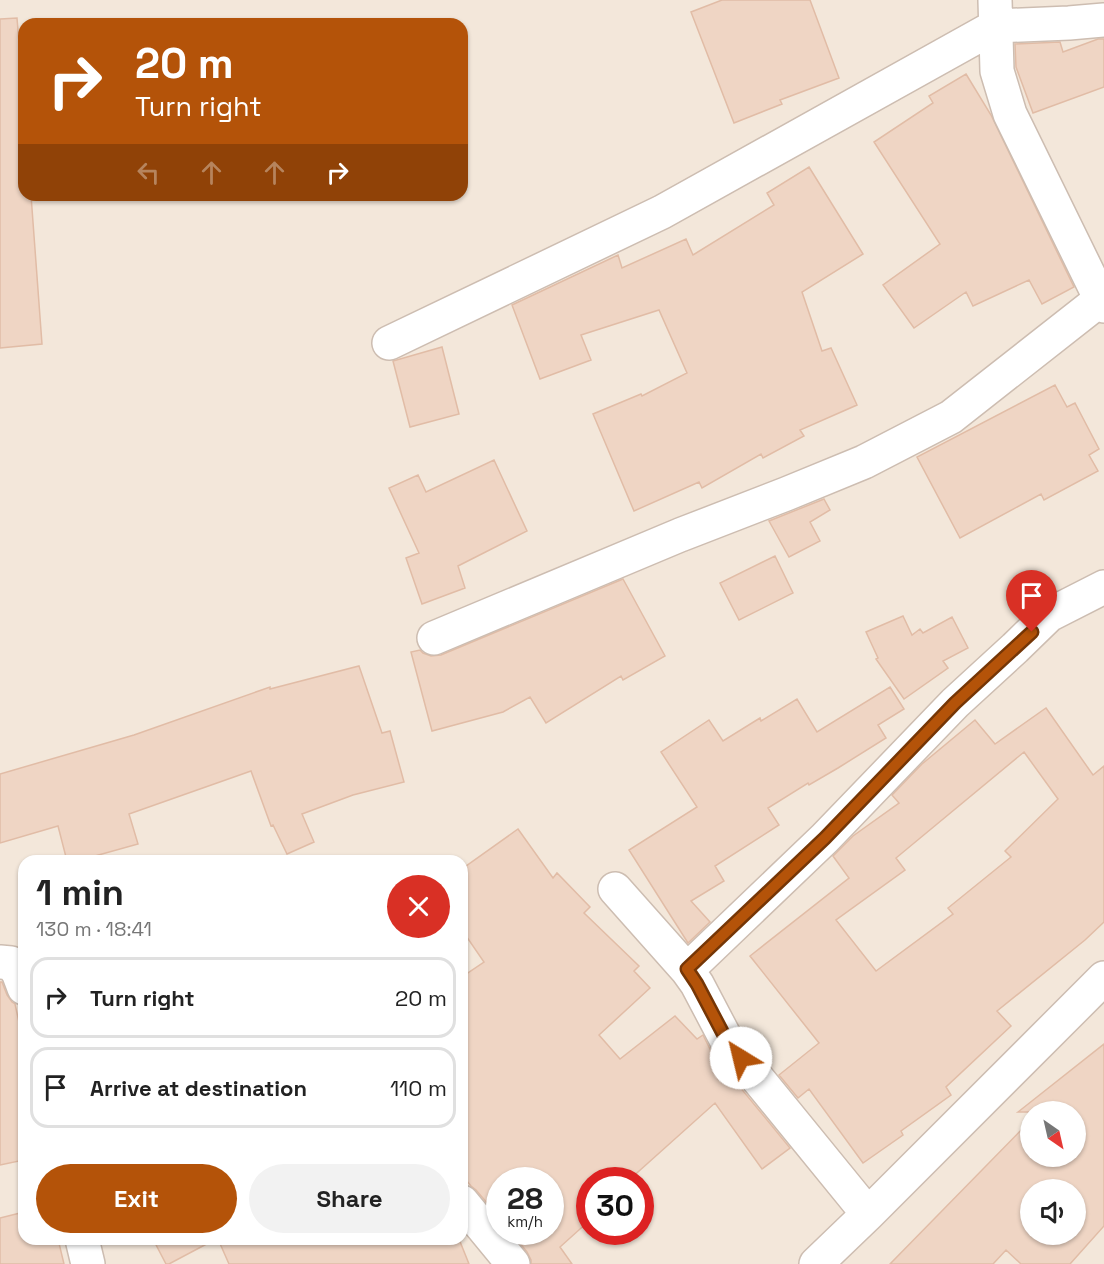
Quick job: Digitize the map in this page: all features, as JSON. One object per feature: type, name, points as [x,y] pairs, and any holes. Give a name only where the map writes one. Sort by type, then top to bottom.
[{"type":"street","points":[[434,638],[680,535],[864,462],[951,417],[1102,303],[1010,114],[997,71],[995,13]]},
{"type":"street","points":[[389,343],[662,212],[995,13],[1104,20]]},
{"type":"street","points":[[687,969],[825,838],[955,703],[1049,615],[1104,587]]},
{"type":"street","points":[[615,888],[687,969],[727,1041],[868,1214]]},
{"type":"street","points":[[0,962],[11,963],[18,972]]},
{"type":"street","points":[[816,1264],[1104,978]]},
{"type":"street","points":[[468,1209],[513,1264]]},
{"type":"street","points":[[83,1245],[88,1264]]},
{"type":"shaded area","points":[[0,0],[1104,0],[1104,1264],[0,1264]]},
{"type":"building","points":[[722,0],[810,0],[839,78],[780,100],[782,104],[734,123],[691,12]]},
{"type":"building","points":[[17,18],[18,201],[31,201],[42,344],[0,348],[0,19]]},
{"type":"building","points":[[1098,39],[1104,39],[1104,87],[1033,113],[1016,67],[1015,44],[1060,42],[1063,52]]},
{"type":"building","points":[[966,74],[991,115],[1074,287],[1042,304],[1029,280],[973,306],[966,292],[914,328],[883,285],[940,244],[874,142],[933,103],[929,96]]},
{"type":"building","points":[[809,167],[863,254],[802,292],[822,351],[831,348],[857,405],[800,430],[804,436],[763,458],[761,454],[702,488],[699,482],[634,511],[593,414],[641,394],[642,396],[687,373],[659,310],[581,335],[591,360],[540,379],[512,305],[618,255],[622,268],[686,239],[693,255],[774,205],[767,193]]},
{"type":"building","points":[[442,347],[459,414],[410,427],[393,361]]},
{"type":"building","points":[[1055,385],[1067,407],[1075,403],[1099,449],[1089,455],[1098,471],[1044,500],[1041,494],[960,538],[917,457]]},
{"type":"building","points":[[494,460],[527,531],[458,566],[465,588],[422,604],[406,558],[419,553],[389,488],[418,475],[426,492]]},
{"type":"building","points":[[824,499],[830,510],[810,522],[820,541],[789,557],[769,521]]},
{"type":"building","points":[[775,556],[793,593],[739,620],[720,583]]},
{"type":"building","points":[[623,579],[665,656],[623,680],[621,676],[546,723],[530,697],[503,712],[432,731],[411,652],[420,650],[431,656],[441,655]]},
{"type":"building","points":[[903,616],[912,635],[920,629],[923,633],[952,617],[968,648],[943,661],[948,668],[904,699],[876,659],[878,658],[866,632]]},
{"type":"building","points":[[359,666],[382,733],[390,731],[404,782],[353,795],[302,814],[314,842],[287,854],[273,825],[271,826],[251,771],[129,814],[138,844],[99,855],[65,855],[58,826],[0,843],[0,774],[134,735],[270,687],[270,689]]},
{"type":"building","points":[[890,687],[904,709],[878,725],[886,738],[768,808],[779,825],[715,866],[724,881],[691,901],[710,922],[688,943],[629,850],[697,807],[661,752],[709,720],[723,741],[797,699],[817,732]]},
{"type":"building","points":[[1046,708],[1093,775],[1104,766],[1104,922],[997,1011],[1011,1026],[946,1087],[951,1095],[901,1131],[903,1135],[863,1163],[809,1089],[798,1098],[779,1075],[819,1043],[750,956],[849,878],[833,856],[853,836],[899,803],[892,795],[922,764],[975,720],[995,744]],"holes":[[[1024,752],[1058,799],[1005,851],[1011,857],[948,908],[953,914],[876,971],[836,920],[905,870],[896,858]]]},
{"type":"building","points":[[518,829],[553,878],[557,873],[590,907],[584,913],[639,966],[634,971],[650,988],[599,1035],[620,1059],[675,1016],[697,1039],[703,1035],[712,1053],[790,1148],[762,1169],[715,1103],[644,1167],[576,1167],[576,1233],[564,1243],[564,1167],[486,1167],[486,1202],[468,1182],[468,973],[484,962],[468,939],[468,865]]},
{"type":"building","points":[[0,982],[2,982],[7,995],[15,1004],[18,1018],[18,1161],[0,1165]]},
{"type":"building","points":[[1104,1044],[1104,1226],[1070,1264],[1021,1264],[1006,1250],[993,1264],[890,1264],[1020,1131],[1020,1167],[1086,1167],[1086,1101],[1032,1101]]},
{"type":"building","points":[[18,1214],[18,1245],[59,1245],[64,1264],[0,1264],[0,1218]]},
{"type":"building","points":[[156,1245],[205,1245],[169,1264],[166,1264]]},
{"type":"building","points":[[221,1245],[461,1245],[469,1264],[229,1264]]},
{"type":"building","points":[[521,1245],[562,1245],[560,1247],[572,1264],[531,1264],[527,1252]]},
{"type":"route","points":[[741,1058],[727,1041],[687,969],[825,838],[955,703],[1032,632]]}]
